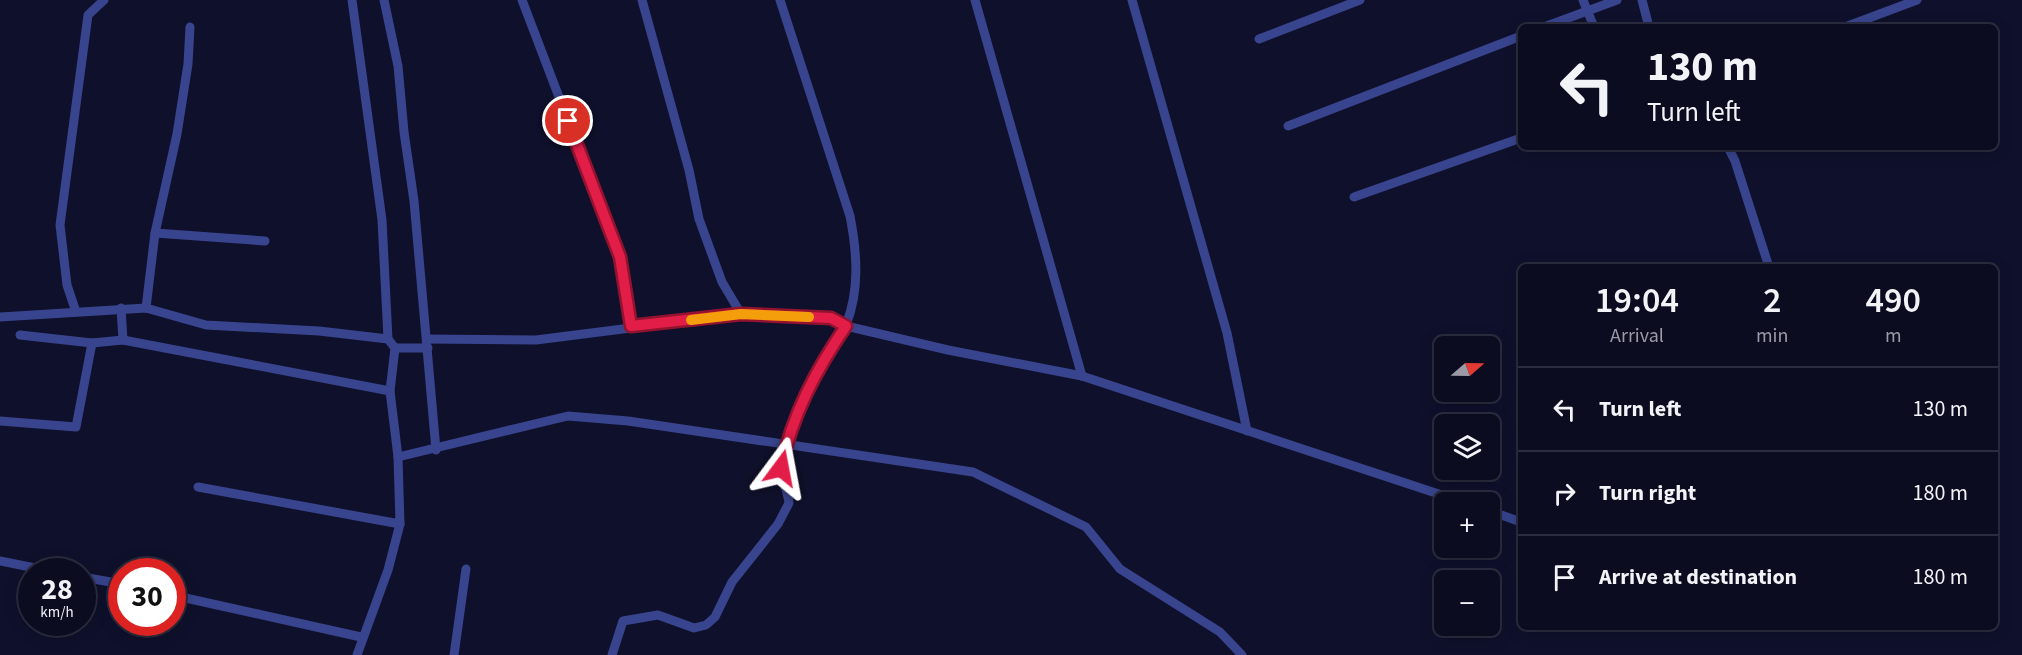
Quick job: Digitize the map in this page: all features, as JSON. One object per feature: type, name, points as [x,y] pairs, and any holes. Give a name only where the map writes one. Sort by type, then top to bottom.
[{"type":"street","points":[[76,312],[67,285],[60,225],[88,15],[104,0]]},
{"type":"street","points":[[352,0],[382,220],[388,339],[394,348],[390,391],[398,457],[400,524],[388,570],[361,637],[357,655]]},
{"type":"street","points":[[384,0],[398,66],[428,344],[436,450]]},
{"type":"street","points":[[522,0],[620,257],[631,326]]},
{"type":"street","points":[[642,0],[689,170],[699,219],[722,282],[741,314]]},
{"type":"street","points":[[612,655],[623,621],[658,615],[694,628],[706,625],[715,618],[732,582],[778,524],[789,503],[781,468],[786,444],[796,415],[820,364],[846,326],[857,274],[857,250],[850,216],[780,0]]},
{"type":"street","points":[[975,0],[1082,375]]},
{"type":"street","points":[[1132,0],[1227,333],[1247,431]]},
{"type":"street","points":[[1259,39],[1360,0]]},
{"type":"street","points":[[1583,0],[1593,24]]},
{"type":"street","points":[[1552,24],[1617,0]]},
{"type":"street","points":[[1642,0],[1648,24]]},
{"type":"street","points":[[1853,24],[1917,0]]},
{"type":"street","points":[[146,308],[155,233],[177,134],[188,64],[190,27]]},
{"type":"street","points":[[1288,126],[1518,37]]},
{"type":"street","points":[[1354,197],[1518,139]]},
{"type":"street","points":[[1730,150],[1768,264]]},
{"type":"street","points":[[155,233],[265,241]]},
{"type":"street","points":[[121,308],[123,340]]},
{"type":"street","points":[[0,317],[146,308],[206,325],[319,331],[388,339]]},
{"type":"street","points":[[394,348],[428,344],[536,340],[631,326],[741,314],[831,318],[846,326],[948,350],[1082,375],[1434,492]]},
{"type":"street","points":[[20,335],[92,343],[123,340],[390,391]]},
{"type":"street","points":[[0,421],[76,428],[92,343]]},
{"type":"street","points":[[398,457],[436,450],[568,416],[628,421],[973,472],[1086,527],[1120,568],[1220,632],[1242,655]]},
{"type":"street","points":[[198,487],[400,524]]},
{"type":"street","points":[[1500,515],[1518,521]]},
{"type":"street","points":[[0,561],[18,565]]},
{"type":"street","points":[[454,655],[466,569]]},
{"type":"street","points":[[186,598],[361,637]]},
{"type":"slow traffic","points":[[691,320],[741,314],[809,317]]},
{"type":"route","points":[[568,121],[620,257],[631,326],[741,314],[831,318],[846,326],[820,364],[796,415],[781,468]]}]
